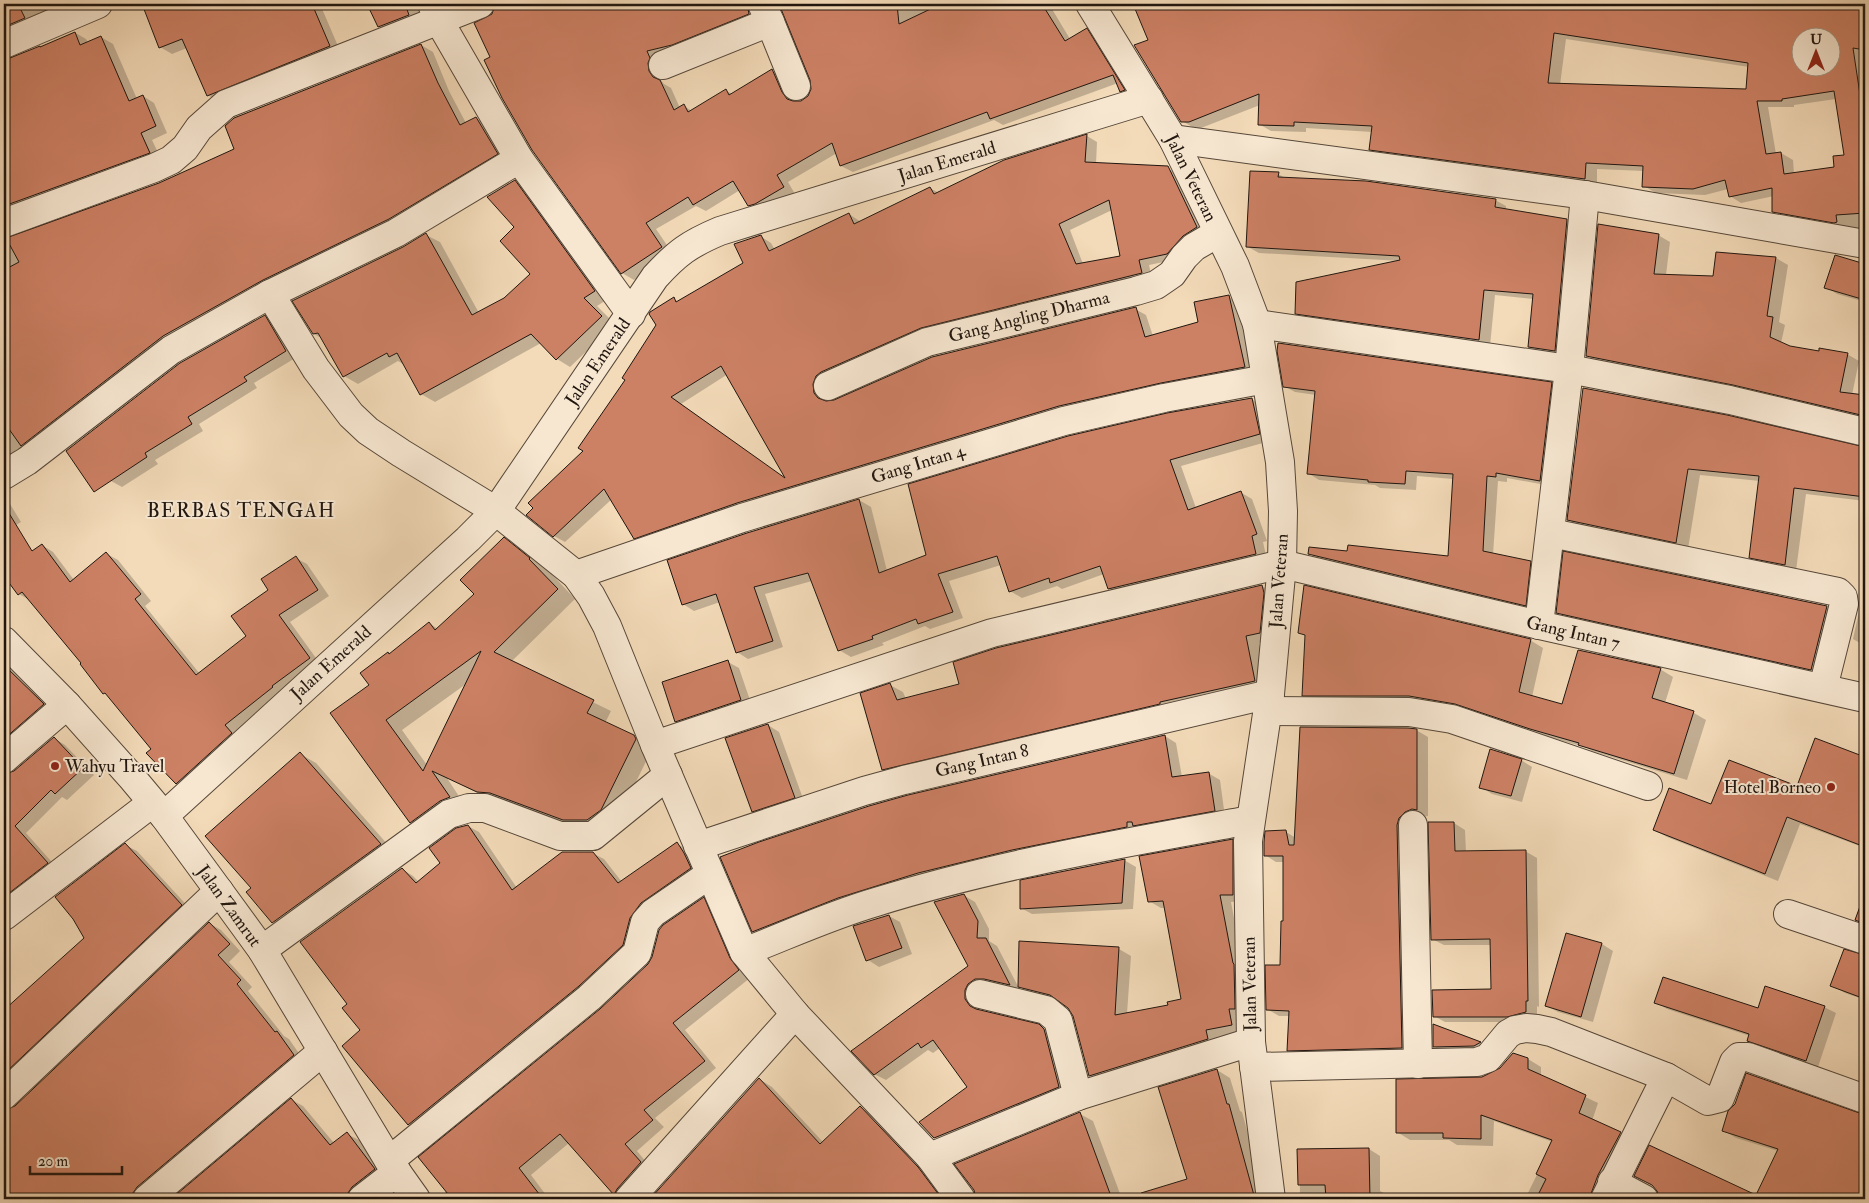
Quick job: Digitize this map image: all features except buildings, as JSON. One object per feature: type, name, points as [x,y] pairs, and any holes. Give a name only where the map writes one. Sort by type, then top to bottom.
[{"type":"street","points":[[4,44],[98,4]]},
{"type":"street","points":[[4,222],[154,168],[171,160],[185,148],[199,128],[226,104],[435,11],[480,4]]},
{"type":"street","name":"Jalan Veteran","points":[[1090,4],[1173,139],[1235,266],[1256,324],[1280,462],[1283,511],[1282,564],[1268,702],[1248,842],[1252,1055],[1271,1199]]},
{"type":"street","points":[[435,11],[519,159],[631,314]]},
{"type":"street","points":[[664,64],[766,13],[796,86]]},
{"type":"street","name":"Jalan Emerald","points":[[4,916],[158,810],[468,539],[496,511],[655,277],[674,257],[696,242],[720,231],[1149,99]]},
{"type":"street","points":[[1173,139],[1585,194],[1865,244]]},
{"type":"street","points":[[4,476],[27,461],[171,350],[270,294],[396,233],[519,159]]},
{"type":"street","points":[[1540,626],[1569,368],[1585,194]]},
{"type":"street","name":"Gang Angling Dharma","points":[[828,386],[927,342],[1156,285],[1172,274],[1194,247],[1218,233]]},
{"type":"street","points":[[270,294],[316,368],[351,415],[368,432],[496,511],[576,575],[591,596],[607,626],[655,745],[744,952],[795,1014],[930,1157],[961,1199]]},
{"type":"street","points":[[1256,324],[1569,368],[1730,400],[1865,432]]},
{"type":"street","name":"Gang Intan 4","points":[[576,575],[742,518],[1064,421],[1164,398],[1266,379]]},
{"type":"street","points":[[1551,533],[1838,592],[1843,597],[1844,604],[1823,688]]},
{"type":"street","points":[[655,745],[992,633],[1282,564]]},
{"type":"street","name":"Gang Intan 7","points":[[1282,564],[1540,626],[1865,698]]},
{"type":"street","name":"Jalan Zamrut","points":[[4,641],[67,705],[158,810],[219,891],[262,950],[393,1166],[416,1199]]},
{"type":"street","name":"Gang Intan 8","points":[[698,846],[864,791],[904,780],[1268,702],[1409,712],[1452,719],[1648,786]]},
{"type":"street","points":[[4,759],[67,705]]},
{"type":"street","points":[[262,950],[449,814],[469,808],[485,808],[560,836],[593,836],[668,775]]},
{"type":"street","points":[[744,952],[875,902],[968,877],[1081,851],[1250,820]]},
{"type":"street","points":[[1413,825],[1418,1064]]},
{"type":"street","points":[[362,1199],[393,1166],[589,998],[637,952],[645,922],[653,913],[710,874]]},
{"type":"street","points":[[4,1095],[219,891]]},
{"type":"street","points":[[1788,914],[1865,940]]},
{"type":"street","points":[[980,994],[1046,1010],[1058,1020],[1078,1096]]},
{"type":"street","points":[[628,1199],[795,1014]]},
{"type":"street","points":[[930,1157],[1078,1096],[1252,1055],[1418,1064],[1477,1062],[1488,1058],[1508,1034],[1515,1030],[1526,1028],[1551,1032],[1666,1077],[1708,1101],[1720,1098],[1734,1062],[1739,1058],[1748,1057],[1865,1099]]},
{"type":"street","points":[[148,1199],[323,1051]]},
{"type":"street","points":[[1644,1199],[1608,1191],[1666,1077]]},
{"type":"place","name":"Wahyu Travel","points":[[55,766]]},
{"type":"place","name":"Hotel Borneo","points":[[1831,787]]},
{"type":"district","name":"BERBAS TENGAH","points":[[241,510]]}]
